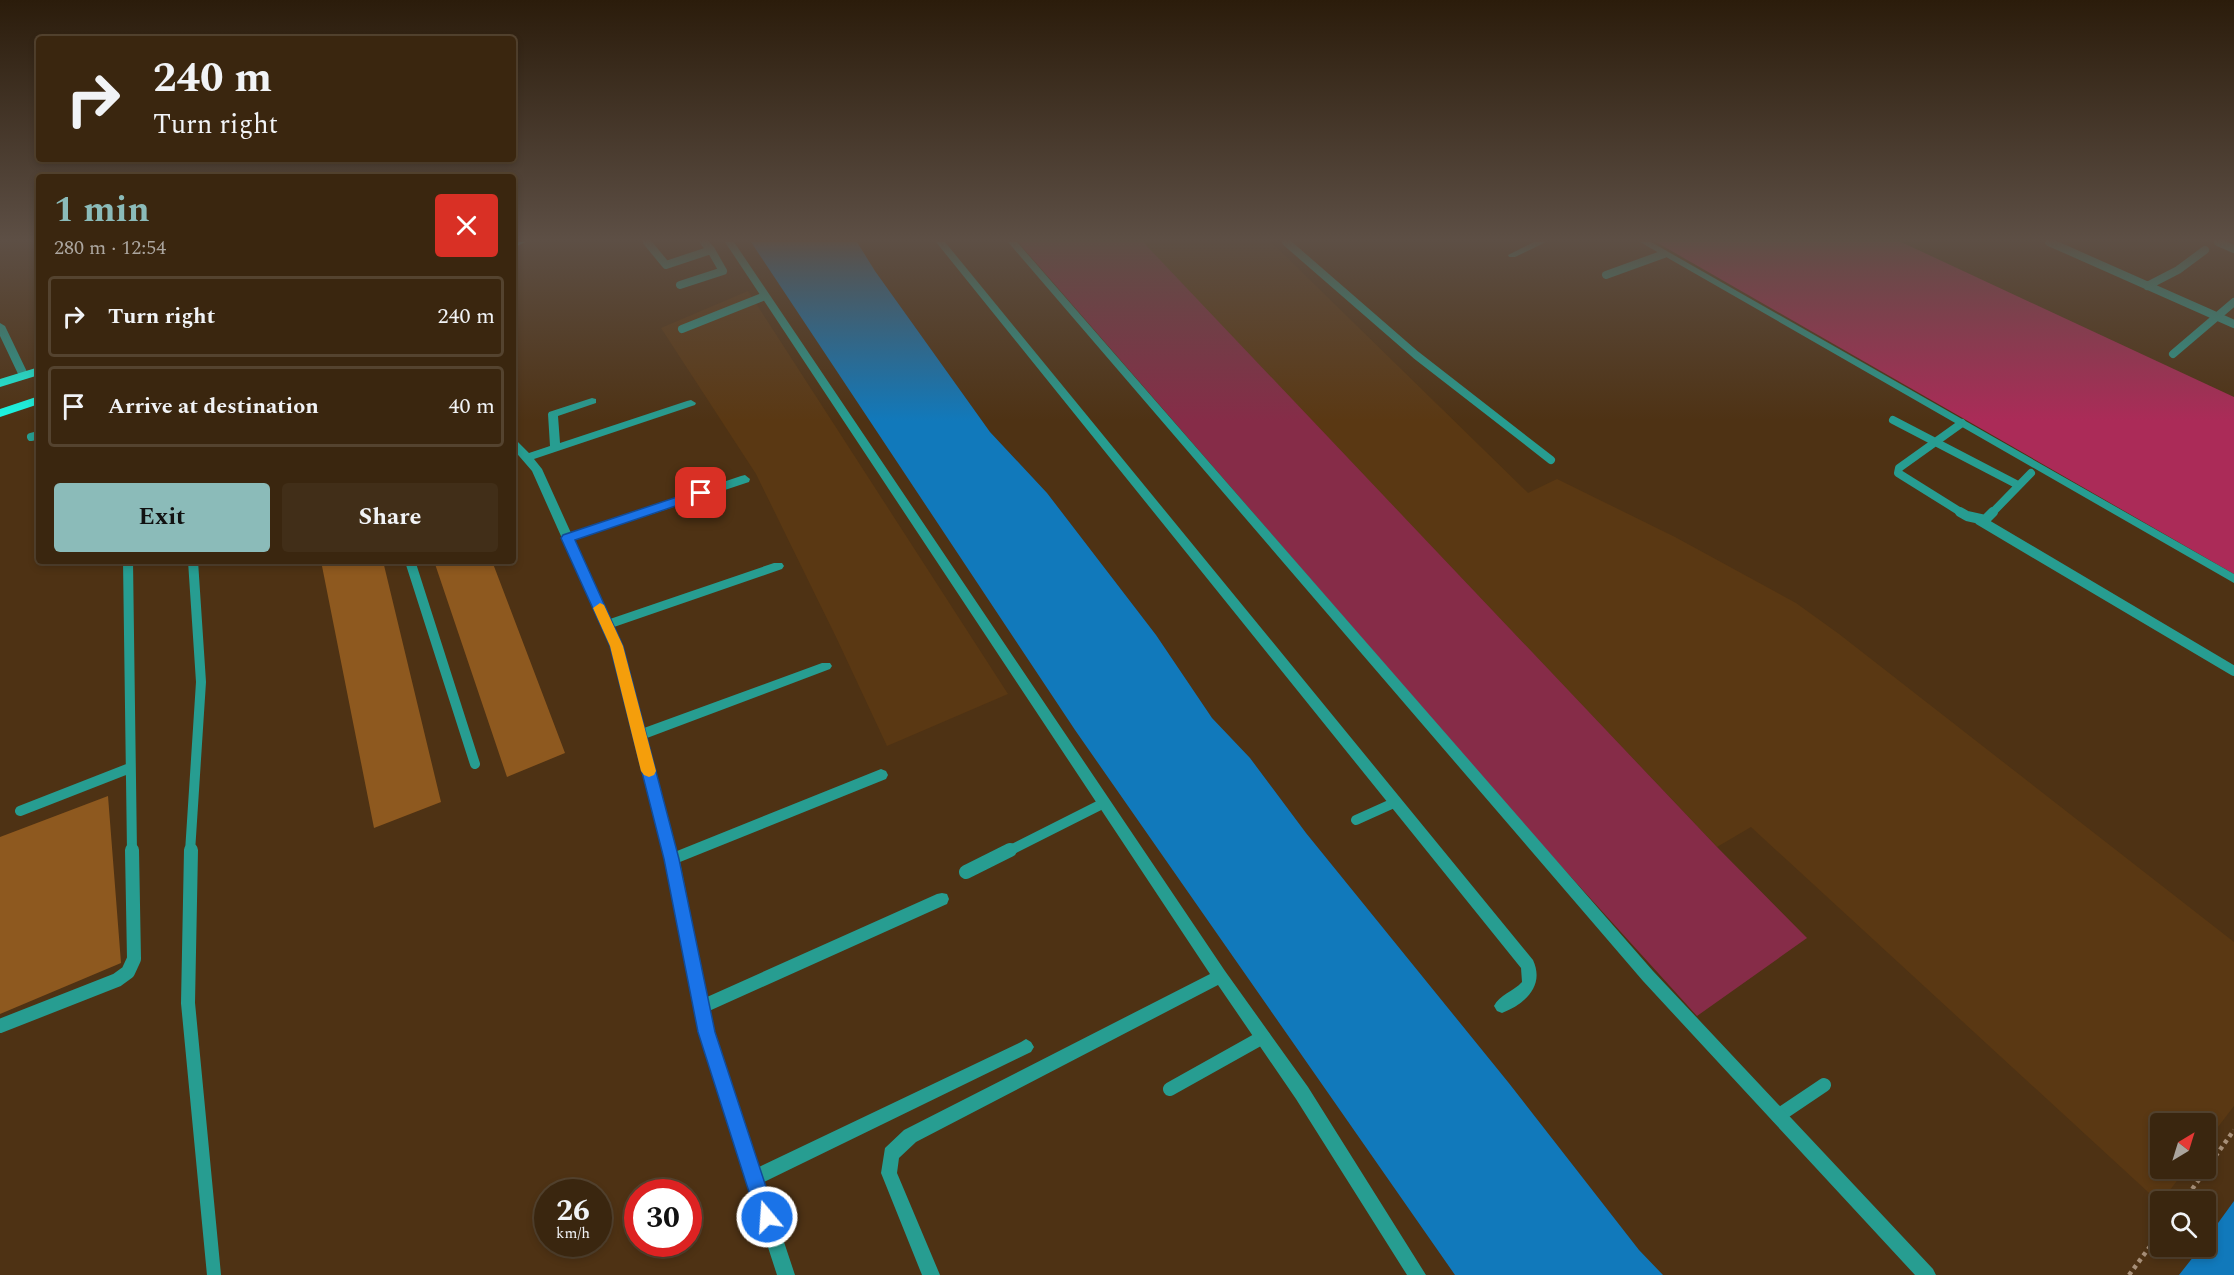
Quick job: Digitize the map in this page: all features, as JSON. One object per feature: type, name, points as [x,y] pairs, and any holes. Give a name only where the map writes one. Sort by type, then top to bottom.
[{"type":"main road","points":[[0,383],[36,372]]},
{"type":"main road","points":[[0,413],[36,401]]},
{"type":"street","points":[[769,302],[1220,976],[1302,1093],[1417,1275]]},
{"type":"street","points":[[988,302],[1528,964],[1531,977],[1527,988],[1502,1006]]},
{"type":"street","points":[[1064,302],[1648,976],[1927,1275]]},
{"type":"street","points":[[1748,302],[2234,579]]},
{"type":"street","points":[[0,326],[24,376]]},
{"type":"street","points":[[555,448],[553,414],[592,401]]},
{"type":"street","points":[[526,458],[691,403]]},
{"type":"street","points":[[516,446],[537,469],[616,646],[672,859],[706,1032],[786,1275]]},
{"type":"street","points":[[568,538],[745,478]]},
{"type":"street","points":[[607,625],[778,566]]},
{"type":"street","points":[[640,735],[826,666]]},
{"type":"street","points":[[672,859],[881,775]]},
{"type":"street","points":[[701,1007],[942,899]]},
{"type":"street","points":[[931,1275],[890,1173],[891,1154],[910,1136],[1220,976]]},
{"type":"street","points":[[754,1178],[1026,1047]]},
{"type":"lane","points":[[682,329],[751,302]]},
{"type":"lane","points":[[1349,302],[1405,349],[1551,460]]},
{"type":"lane","points":[[2183,302],[2234,324]]},
{"type":"lane","points":[[2173,354],[2234,302]]},
{"type":"lane","points":[[1893,420],[2018,485]]},
{"type":"lane","points":[[1962,423],[1899,468],[1898,472],[1967,516],[1979,520],[2234,671]]},
{"type":"lane","points":[[1979,520],[1985,520],[2031,473]]},
{"type":"lane","points":[[0,1026],[117,980],[128,972],[134,959],[128,564]]},
{"type":"lane","points":[[193,564],[201,682],[189,875],[188,1003],[214,1275]]},
{"type":"lane","points":[[411,564],[475,764]]},
{"type":"lane","points":[[20,811],[130,768]]},
{"type":"lane","points":[[1356,820],[1396,802]]},
{"type":"lane","points":[[966,872],[1104,803]]},
{"type":"lane","points":[[1170,1089],[1263,1037]]},
{"type":"lane","points":[[1778,1116],[1824,1085]]},
{"type":"path","points":[[2191,1191],[2234,1130]]},
{"type":"path","points":[[2129,1275],[2150,1247]]},
{"type":"shaded area","points":[[723,302],[755,302],[1008,694],[887,746],[756,474],[661,328]]},
{"type":"shaded area","points":[[1070,302],[1199,302],[1717,847],[1807,938],[1697,1016],[1533,835]]},
{"type":"shaded area","points":[[1199,302],[1332,302],[1528,493],[1557,479],[1675,537],[1796,603],[1839,634],[2234,942],[2234,1106],[2216,1130],[2216,1113],[2150,1113],[2150,1179],[2178,1179],[2169,1191],[2150,1191],[2150,1194],[1751,827],[1717,847]]},
{"type":"shaded area","points":[[1760,302],[2029,302],[2234,397],[2234,574]]},
{"type":"water","points":[[791,302],[897,302],[990,432],[1047,493],[1156,635],[1212,718],[1250,758],[1306,833],[1508,1082],[1639,1250],[1663,1275],[1455,1275],[1075,730]]},
{"type":"water","points":[[2234,1201],[2234,1275],[2179,1275],[2193,1257],[2216,1257],[2216,1226]]},
{"type":"building","points":[[322,564],[384,564],[441,802],[374,828]]},
{"type":"building","points":[[435,564],[493,564],[565,753],[507,777]]},
{"type":"building","points":[[108,796],[121,963],[0,1014],[0,837]]},
{"type":"slow traffic","points":[[600,608],[616,646],[649,771]]},
{"type":"route","points":[[701,493],[568,538],[616,646],[672,859],[706,1032],[767,1217]]}]
